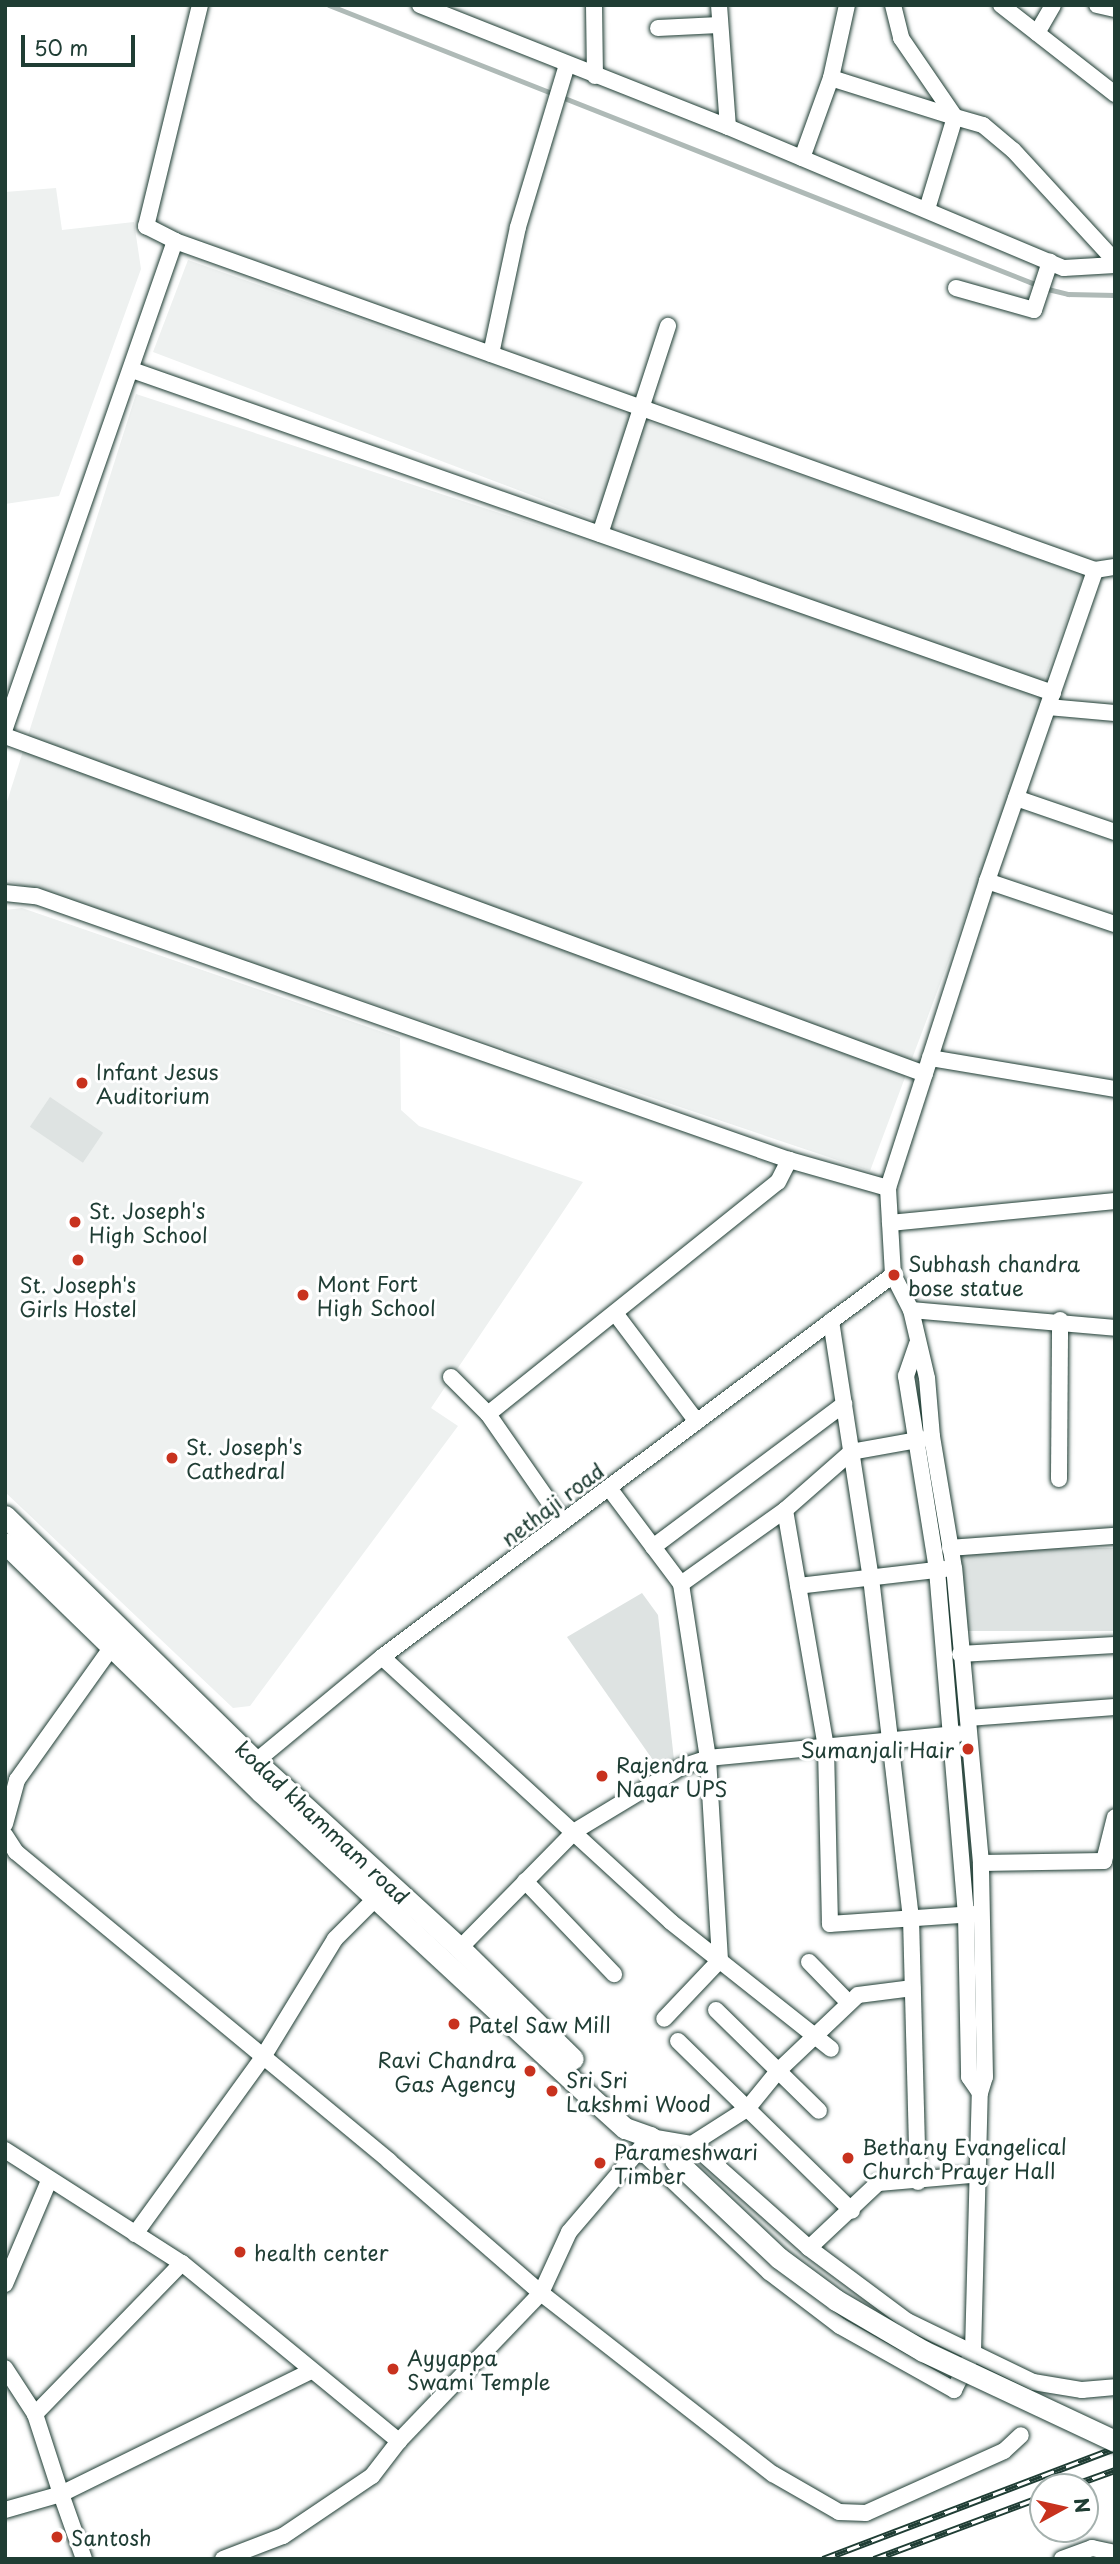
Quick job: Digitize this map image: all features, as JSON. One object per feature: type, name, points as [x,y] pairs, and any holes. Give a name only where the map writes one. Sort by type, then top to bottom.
[{"type":"main road","name":"kodad khammam road","points":[[5,1516],[119,1637],[376,1898],[616,2120],[675,2160],[779,2258],[836,2300],[923,2351],[1115,2441]]},
{"type":"main road","name":"kodad khammam road","points":[[5,1543],[119,1637]]},
{"type":"main road","name":"kodad khammam road","points":[[249,1768],[460,1948],[617,2103],[643,2139]]},
{"type":"street","points":[[200,5],[146,226],[175,242],[1095,570],[1115,567]]},
{"type":"street","points":[[594,5],[595,76]]},
{"type":"street","points":[[719,5],[728,127]]},
{"type":"street","points":[[802,158],[831,78],[847,5]]},
{"type":"street","points":[[893,5],[901,38],[956,117]]},
{"type":"street","points":[[1001,5],[1017,10],[1037,33],[1115,94]]},
{"type":"street","points":[[1037,33],[1053,5]]},
{"type":"street","points":[[1097,5],[1115,9]]},
{"type":"street","points":[[430,7],[566,65],[728,127],[1064,268],[1115,263]]},
{"type":"street","points":[[658,28],[719,25]]},
{"type":"street","points":[[491,354],[518,227],[566,65]]},
{"type":"street","points":[[831,78],[983,125],[1013,150],[1115,263]]},
{"type":"street","points":[[927,209],[956,117]]},
{"type":"street","points":[[5,728],[175,242]]},
{"type":"street","points":[[956,288],[1034,310],[1050,262]]},
{"type":"street","points":[[600,534],[668,326]]},
{"type":"street","points":[[132,370],[600,534],[1051,700],[1115,713]]},
{"type":"street","points":[[980,2093],[968,2077],[960,1654],[954,1567],[932,1437],[927,1378],[917,1345],[911,1310],[893,1275],[888,1188],[987,881],[1095,570]]},
{"type":"street","points":[[5,736],[928,1066],[1115,1089]]},
{"type":"street","points":[[1016,798],[1115,832]]},
{"type":"street","points":[[987,881],[1115,924]]},
{"type":"street","points":[[5,893],[36,896],[789,1160],[888,1188]]},
{"type":"street","points":[[488,1414],[779,1182],[789,1160]]},
{"type":"street","points":[[890,1223],[1115,1201]]},
{"type":"street","name":"nethaji road","points":[[249,1768],[382,1657],[893,1275]]},
{"type":"street","points":[[911,1310],[1060,1320],[1115,1328]]},
{"type":"street","points":[[615,1313],[697,1422]]},
{"type":"street","points":[[1059,1479],[1060,1320]]},
{"type":"street","points":[[831,1321],[871,1578],[911,1918],[918,2182]]},
{"type":"street","points":[[643,2139],[769,2272],[840,2326],[954,2390],[973,2352],[980,2174],[980,2093],[985,2077],[984,1914],[981,1863],[962,1729],[906,1376],[917,1345]]},
{"type":"street","points":[[451,1377],[488,1414],[563,1522]]},
{"type":"street","points":[[653,1547],[844,1404]]},
{"type":"street","points":[[681,1584],[785,1510],[851,1452],[932,1437]]},
{"type":"street","points":[[609,1488],[681,1584],[708,1758],[720,1960],[664,2019]]},
{"type":"street","points":[[785,1510],[826,1748],[830,1923],[984,1914]]},
{"type":"street","points":[[950,1548],[1115,1536]]},
{"type":"street","points":[[798,1586],[954,1567]]},
{"type":"street","points":[[5,1824],[18,1780],[119,1637]]},
{"type":"street","points":[[960,1654],[1115,1645]]},
{"type":"street","points":[[382,1657],[575,1831],[671,1923],[831,2049]]},
{"type":"street","points":[[460,1948],[575,1831],[681,1767],[708,1758],[892,1741],[1115,1707]]},
{"type":"street","points":[[981,1863],[1109,1862],[1115,1817]]},
{"type":"street","points":[[5,1835],[16,1852],[541,2293],[774,2474],[839,2512],[866,2513],[1004,2451],[1021,2435]]},
{"type":"street","points":[[526,1881],[614,1974]]},
{"type":"street","points":[[135,2234],[263,2057],[335,1939],[376,1898]]},
{"type":"street","points":[[809,1962],[848,2002]]},
{"type":"street","points":[[692,2144],[747,2109],[778,2071],[848,2002],[868,1991],[913,1987]]},
{"type":"street","points":[[716,2010],[819,2111]]},
{"type":"street","points":[[678,2041],[852,2211]]},
{"type":"street","points":[[643,2139],[692,2144],[809,2248],[907,2320],[1033,2382],[1082,2390],[1115,2387]]},
{"type":"street","points":[[223,2559],[283,2536],[372,2476],[399,2441],[541,2293],[569,2232],[643,2139]]},
{"type":"street","points":[[7,2156],[182,2263],[399,2441]]},
{"type":"street","points":[[809,2248],[852,2211],[878,2183],[918,2182],[980,2174]]},
{"type":"street","points":[[5,2284],[49,2181]]},
{"type":"street","points":[[35,2414],[182,2263]]},
{"type":"street","points":[[5,2368],[35,2414],[84,2559]]},
{"type":"street","points":[[5,2510],[61,2494],[311,2371]]},
{"type":"street","points":[[1062,2559],[1092,2547],[1115,2553]]},
{"type":"shaded area","points":[[56,188],[62,230],[134,222],[141,269],[59,496],[5,504],[5,192]]},
{"type":"shaded area","points":[[188,260],[1084,575],[1041,688],[153,352]]},
{"type":"shaded area","points":[[136,394],[1049,693],[870,1171],[5,880],[5,808]]},
{"type":"shaded area","name":"Mont Fort High School","points":[[22,908],[400,1038],[401,1110],[419,1126],[583,1182],[431,1408],[458,1426],[250,1706],[233,1708],[5,1492],[5,910]]},
{"type":"shaded area","points":[[50,1097],[103,1133],[83,1163],[30,1127]]},
{"type":"shaded area","points":[[961,1548],[1115,1548],[1115,1631],[961,1631]]},
{"type":"shaded area","points":[[642,1593],[658,1615],[675,1769],[655,1763],[567,1637]]},
{"type":"waterway","points":[[329,5],[1035,284]]},
{"type":"waterway","points":[[1048,289],[1068,294],[1115,295]]},
{"type":"railway","points":[[823,2559],[1115,2448]]},
{"type":"railway","points":[[1099,2476],[1115,2470]]},
{"type":"railway","points":[[874,2559],[1029,2501]]},
{"type":"place","name":"Infant Jesus Auditorium","points":[[82,1083]]},
{"type":"place","name":"St. Joseph's High School","points":[[75,1222]]},
{"type":"place","name":"St. Joseph's Girls Hostel","points":[[78,1260]]},
{"type":"place","name":"Subhash chandra bose statue","points":[[894,1275]]},
{"type":"place","name":"Mont Fort High School","points":[[303,1295]]},
{"type":"place","name":"St. Joseph's Cathedral","points":[[172,1458]]},
{"type":"place","name":"Sumanjali Hair","points":[[968,1749]]},
{"type":"place","name":"Rajendra Nagar UPS","points":[[602,1776]]},
{"type":"place","name":"Patel Saw Mill","points":[[454,2024]]},
{"type":"place","name":"Ravi Chandra Gas Agency","points":[[530,2071]]},
{"type":"place","name":"Sri Sri Lakshmi Wood","points":[[552,2091]]},
{"type":"place","name":"Bethany Evangelical Church Prayer Hall","points":[[848,2158]]},
{"type":"place","name":"Parameshwari Timber","points":[[600,2163]]},
{"type":"place","name":"health center","points":[[240,2252]]},
{"type":"place","name":"Ayyappa Swami Temple","points":[[393,2369]]},
{"type":"place","name":"Santosh","points":[[57,2537]]}]
